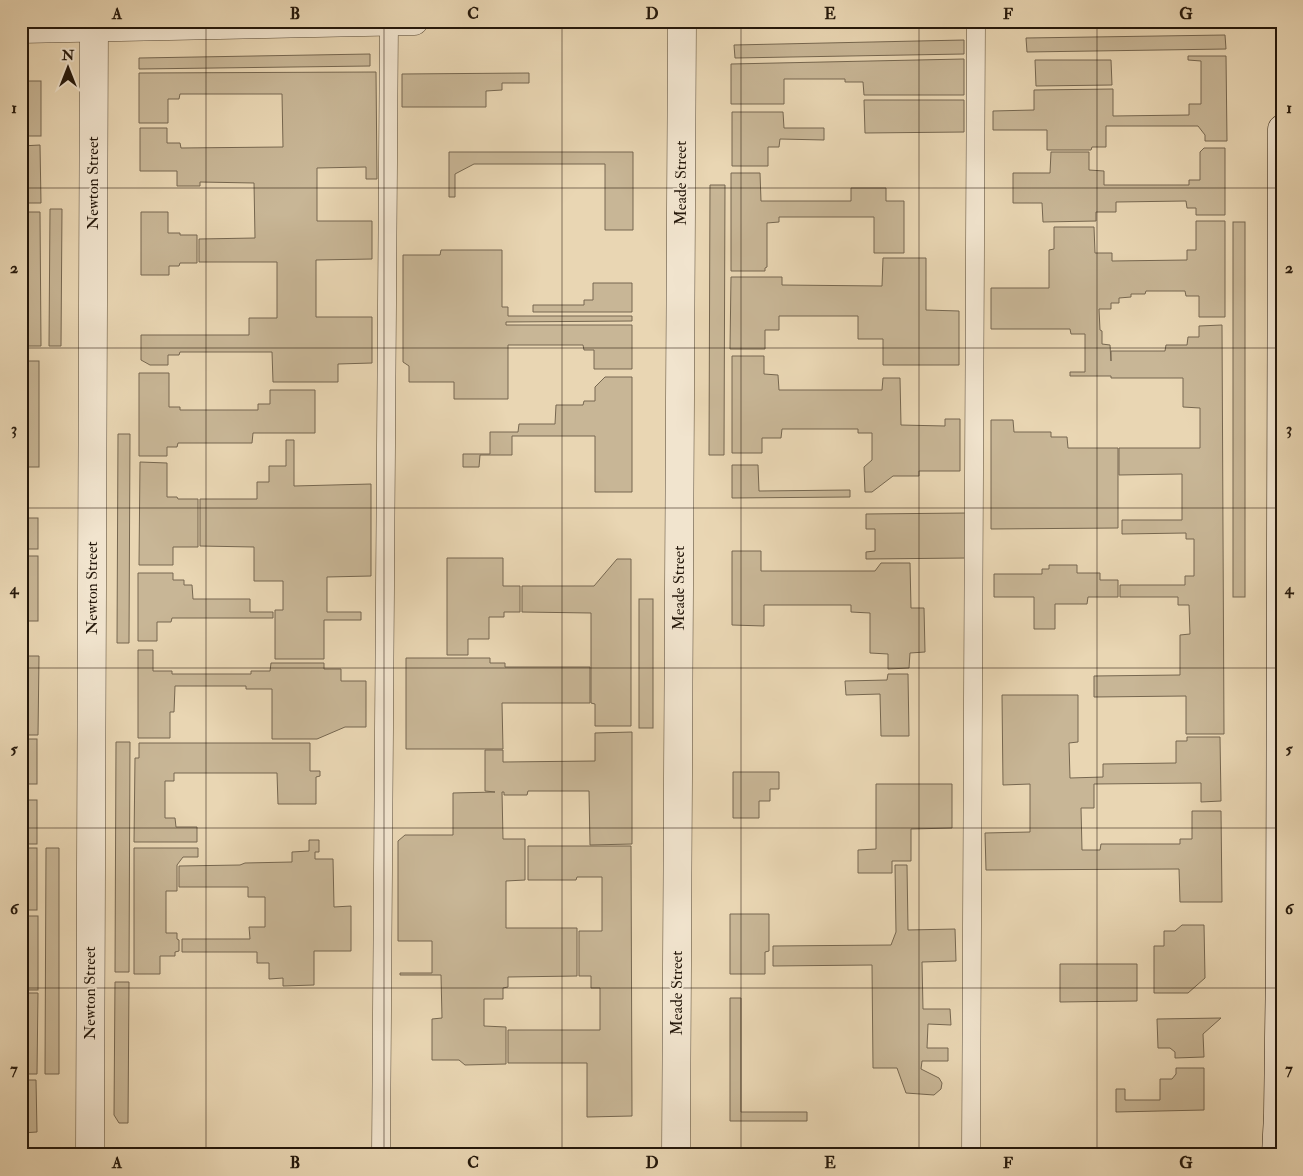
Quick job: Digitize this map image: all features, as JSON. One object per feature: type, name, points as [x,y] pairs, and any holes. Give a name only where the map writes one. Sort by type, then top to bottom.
[{"type":"street","points":[[21,30],[94,24],[414,21]]},
{"type":"street","name":"Meade Street","points":[[676,1155],[682,21]]},
{"type":"street","name":"Newton Street","points":[[90,1155],[94,24]]},
{"type":"street","points":[[1276,1155],[1279,980],[1282,129]]},
{"type":"lane","points":[[971,1155],[976,21]]},
{"type":"lane","points":[[381,1155],[389,22]]},
{"type":"shaded area","points":[[1225,35],[1226,49],[1027,52],[1026,38]]},
{"type":"shaded area","points":[[964,40],[964,54],[735,58],[734,45]]},
{"type":"shaded area","points":[[370,54],[370,66],[139,69],[139,58]]},
{"type":"shaded area","points":[[1188,56],[1226,56],[1227,141],[1205,141],[1205,135],[1198,126],[1106,126],[1106,147],[1092,147],[1091,150],[1047,150],[1047,130],[993,130],[993,111],[1034,110],[1034,90],[1113,89],[1113,116],[1189,115],[1189,104],[1201,104],[1201,61],[1188,60]]},
{"type":"shaded area","points":[[964,59],[964,95],[864,95],[863,82],[845,82],[845,79],[784,79],[784,104],[731,104],[731,64]]},
{"type":"shaded area","points":[[1035,60],[1111,60],[1112,85],[1036,86]]},
{"type":"shaded area","points":[[376,72],[377,179],[366,179],[366,167],[317,168],[317,221],[372,221],[372,259],[316,260],[316,317],[372,317],[372,363],[338,364],[338,382],[273,382],[272,352],[180,352],[179,355],[168,355],[168,365],[150,365],[141,360],[141,335],[249,335],[249,318],[277,318],[277,262],[199,262],[199,239],[255,238],[254,183],[200,182],[200,186],[177,186],[177,171],[140,171],[140,128],[167,128],[167,143],[180,143],[181,148],[283,147],[282,94],[180,94],[179,99],[168,99],[168,123],[139,123],[139,73]]},
{"type":"shaded area","points":[[529,73],[529,83],[502,83],[502,90],[486,91],[486,107],[402,107],[402,74]]},
{"type":"shaded area","points":[[21,81],[41,81],[41,136],[21,136]]},
{"type":"shaded area","points":[[864,100],[964,100],[964,132],[865,133]]},
{"type":"shaded area","points":[[732,112],[783,112],[784,128],[824,128],[824,140],[780,139],[779,147],[768,147],[768,166],[732,166]]},
{"type":"shaded area","points":[[40,145],[41,203],[21,203],[21,146]]},
{"type":"shaded area","points":[[1204,148],[1225,148],[1225,215],[1196,215],[1196,208],[1187,208],[1186,201],[1116,202],[1116,212],[1096,212],[1096,221],[1043,222],[1042,203],[1013,203],[1013,173],[1050,173],[1051,152],[1089,152],[1089,170],[1104,171],[1104,185],[1189,185],[1189,180],[1200,180],[1200,152]]},
{"type":"shaded area","points":[[449,152],[633,152],[633,230],[605,230],[605,164],[474,164],[455,174],[455,197],[449,197]]},
{"type":"shaded area","points":[[731,173],[760,173],[761,201],[851,201],[851,188],[886,188],[886,201],[904,201],[904,253],[874,253],[874,217],[779,217],[779,222],[767,223],[767,267],[765,271],[731,271]]},
{"type":"shaded area","points":[[710,185],[725,185],[724,455],[709,455]]},
{"type":"shaded area","points":[[50,209],[62,209],[61,346],[49,346]]},
{"type":"shaded area","points":[[21,212],[40,212],[41,346],[21,346]]},
{"type":"shaded area","points":[[141,212],[168,212],[168,233],[197,235],[197,263],[180,263],[179,266],[169,266],[169,275],[141,275]]},
{"type":"shaded area","points":[[1196,221],[1225,221],[1225,317],[1199,317],[1199,296],[1186,296],[1185,291],[1146,291],[1145,294],[1131,294],[1131,297],[1119,298],[1119,303],[1111,303],[1111,309],[1099,309],[1100,330],[1102,331],[1102,344],[1110,345],[1111,361],[1111,351],[1165,351],[1166,345],[1187,345],[1188,337],[1199,337],[1199,326],[1222,325],[1224,734],[1186,734],[1186,696],[1094,697],[1094,676],[1180,675],[1180,635],[1190,634],[1189,605],[1178,605],[1178,597],[1120,597],[1120,585],[1185,585],[1185,576],[1194,576],[1194,539],[1186,539],[1186,533],[1122,534],[1122,520],[1182,520],[1182,474],[1119,475],[1119,448],[1200,448],[1200,408],[1183,407],[1183,378],[1070,376],[1070,372],[1085,372],[1085,334],[1071,334],[1070,329],[991,329],[991,288],[1049,288],[1049,250],[1054,249],[1054,227],[1094,227],[1095,253],[1112,253],[1112,261],[1187,260],[1187,250],[1196,250]]},
{"type":"shaded area","points":[[1233,222],[1245,222],[1245,597],[1233,597]]},
{"type":"shaded area","points":[[441,250],[502,250],[502,307],[508,307],[508,316],[632,316],[632,321],[506,322],[506,325],[632,325],[632,369],[594,369],[594,350],[584,350],[583,345],[508,345],[508,399],[454,399],[454,382],[409,382],[409,366],[403,362],[403,255],[440,255]]},
{"type":"shaded area","points":[[883,258],[926,258],[926,310],[959,311],[959,365],[883,365],[883,339],[858,339],[858,316],[779,316],[779,330],[765,330],[765,349],[730,349],[731,277],[782,277],[782,285],[882,286]]},
{"type":"shaded area","points":[[593,283],[632,283],[632,312],[533,312],[533,305],[584,305],[584,300],[593,300]]},
{"type":"shaded area","points":[[732,356],[764,356],[764,374],[778,375],[779,390],[882,390],[883,378],[900,378],[901,425],[945,426],[945,419],[960,419],[960,471],[919,471],[919,476],[893,476],[872,492],[865,492],[864,467],[872,460],[872,433],[858,433],[858,429],[782,429],[781,438],[762,438],[762,453],[732,453]]},
{"type":"shaded area","points":[[21,361],[39,361],[39,467],[21,467]]},
{"type":"shaded area","points":[[139,373],[169,373],[169,407],[180,407],[180,410],[258,410],[258,404],[270,404],[270,390],[315,390],[315,433],[253,433],[252,443],[178,443],[177,447],[167,447],[167,456],[139,456]]},
{"type":"shaded area","points":[[605,377],[632,377],[632,492],[595,492],[595,436],[512,436],[512,455],[480,455],[479,467],[463,467],[463,454],[490,454],[490,432],[518,432],[519,424],[555,424],[556,405],[583,405],[584,401],[595,401],[595,387]]},
{"type":"shaded area","points":[[991,420],[1013,420],[1014,432],[1051,432],[1051,437],[1067,437],[1068,448],[1118,448],[1118,528],[991,529]]},
{"type":"shaded area","points":[[118,434],[130,434],[129,643],[117,643]]},
{"type":"shaded area","points":[[286,440],[294,440],[294,486],[371,484],[371,576],[327,577],[327,612],[361,612],[361,620],[324,620],[324,659],[275,659],[275,610],[283,610],[283,581],[254,581],[254,547],[200,546],[200,499],[257,499],[257,482],[269,482],[269,466],[286,466]]},
{"type":"shaded area","points":[[140,462],[167,463],[167,497],[198,499],[198,547],[173,547],[173,565],[139,565]]},
{"type":"shaded area","points":[[732,465],[758,465],[759,491],[850,490],[850,497],[732,498]]},
{"type":"shaded area","points":[[967,513],[967,558],[866,559],[866,552],[875,551],[875,529],[866,529],[866,514]]},
{"type":"shaded area","points":[[21,518],[38,518],[38,549],[21,549]]},
{"type":"shaded area","points":[[732,551],[761,551],[761,571],[875,571],[881,563],[910,563],[911,608],[924,608],[925,652],[910,653],[909,668],[888,669],[888,654],[870,653],[870,613],[851,612],[851,605],[764,605],[764,626],[732,625]]},
{"type":"shaded area","points":[[21,556],[38,556],[38,621],[21,621]]},
{"type":"shaded area","points":[[447,558],[503,558],[503,586],[520,586],[520,612],[504,612],[504,617],[489,617],[489,639],[468,639],[468,655],[447,655]]},
{"type":"shaded area","points":[[617,559],[631,559],[631,726],[595,726],[595,704],[591,703],[591,613],[522,612],[522,586],[594,586]]},
{"type":"shaded area","points":[[1049,565],[1077,565],[1077,573],[1100,573],[1100,580],[1118,580],[1118,597],[1088,597],[1087,604],[1055,604],[1055,629],[1034,629],[1034,597],[994,597],[994,574],[1042,574],[1042,569],[1049,569]]},
{"type":"shaded area","points":[[138,573],[173,573],[173,580],[184,580],[184,585],[192,585],[193,599],[250,599],[250,612],[273,612],[273,618],[172,618],[171,622],[157,622],[157,641],[138,641]]},
{"type":"shaded area","points":[[639,599],[653,599],[653,728],[639,728]]},
{"type":"shaded area","points":[[138,650],[153,650],[153,671],[172,671],[172,674],[251,674],[251,671],[270,671],[271,663],[324,663],[324,669],[341,669],[341,681],[366,681],[366,727],[345,727],[317,739],[272,739],[272,689],[246,689],[246,686],[175,686],[174,712],[170,712],[170,738],[138,738]]},
{"type":"shaded area","points":[[21,656],[39,656],[38,735],[21,735]]},
{"type":"shaded area","points":[[406,658],[490,658],[490,663],[505,663],[505,667],[590,667],[590,703],[502,703],[503,749],[406,749]]},
{"type":"shaded area","points":[[888,674],[908,674],[909,736],[881,736],[880,694],[846,695],[845,681],[887,680]]},
{"type":"shaded area","points":[[1002,695],[1078,695],[1078,742],[1069,743],[1070,778],[1103,777],[1103,764],[1176,763],[1176,741],[1187,741],[1187,737],[1220,737],[1221,801],[1201,802],[1201,783],[1094,784],[1094,808],[1081,808],[1082,850],[1100,850],[1101,844],[1180,844],[1180,839],[1192,839],[1192,811],[1221,811],[1222,902],[1180,902],[1179,869],[986,870],[985,833],[1030,832],[1030,784],[1003,785]]},
{"type":"shaded area","points":[[632,732],[632,844],[590,845],[589,791],[528,791],[527,795],[504,795],[504,792],[502,792],[503,839],[525,839],[525,880],[506,881],[506,928],[577,928],[577,976],[508,977],[508,987],[503,988],[503,999],[484,999],[484,1026],[506,1027],[506,1064],[465,1065],[459,1060],[432,1060],[432,1019],[442,1018],[441,975],[400,975],[400,973],[432,973],[432,941],[398,941],[398,841],[405,835],[453,835],[453,793],[495,792],[485,791],[485,750],[503,750],[503,762],[595,761],[595,733]]},
{"type":"shaded area","points":[[21,739],[37,739],[37,784],[21,784]]},
{"type":"shaded area","points":[[116,742],[130,742],[129,972],[115,972]]},
{"type":"shaded area","points":[[139,743],[310,743],[310,771],[320,771],[320,776],[316,777],[316,804],[278,804],[277,773],[174,773],[174,781],[165,781],[165,818],[175,818],[176,827],[197,827],[197,842],[134,842],[135,758],[139,758]]},
{"type":"shaded area","points":[[733,772],[779,772],[779,789],[770,789],[770,801],[759,801],[759,818],[733,818]]},
{"type":"shaded area","points":[[876,784],[952,784],[952,828],[911,829],[911,861],[892,861],[892,873],[858,873],[858,850],[876,849]]},
{"type":"shaded area","points":[[21,800],[37,800],[37,844],[21,844]]},
{"type":"shaded area","points":[[309,840],[319,840],[319,852],[315,852],[315,859],[333,859],[334,907],[351,906],[351,951],[314,951],[314,985],[283,986],[283,978],[269,979],[269,963],[257,963],[257,952],[182,952],[182,939],[250,939],[249,927],[265,927],[265,897],[248,897],[248,887],[179,887],[179,866],[292,862],[292,852],[309,851]]},
{"type":"shaded area","points":[[528,846],[631,846],[632,1116],[587,1117],[587,1063],[508,1063],[508,1030],[600,1030],[600,988],[591,988],[591,976],[579,976],[579,931],[602,931],[602,877],[577,877],[576,880],[528,880]]},
{"type":"shaded area","points":[[21,848],[37,848],[37,910],[21,910]]},
{"type":"shaded area","points":[[46,848],[59,848],[59,1074],[45,1074]]},
{"type":"shaded area","points":[[134,848],[198,848],[198,857],[183,857],[177,865],[177,891],[166,891],[166,933],[177,933],[179,951],[175,952],[175,956],[160,956],[160,974],[134,974]]},
{"type":"shaded area","points":[[895,865],[907,865],[908,930],[955,929],[956,961],[922,962],[923,1009],[950,1009],[951,1025],[928,1024],[927,1048],[948,1048],[948,1061],[922,1061],[921,1069],[939,1078],[942,1083],[941,1089],[934,1095],[906,1093],[897,1068],[873,1068],[872,965],[773,966],[773,946],[891,945],[896,932]]},
{"type":"shaded area","points":[[730,914],[769,914],[769,951],[765,952],[765,974],[730,974]]},
{"type":"shaded area","points":[[21,916],[38,916],[38,990],[21,990]]},
{"type":"shaded area","points":[[1182,925],[1204,925],[1205,978],[1188,993],[1154,993],[1154,946],[1164,946],[1164,931],[1175,931]]},
{"type":"shaded area","points":[[1060,964],[1137,964],[1137,1001],[1060,1002]]},
{"type":"shaded area","points":[[115,982],[129,982],[128,1123],[119,1123],[114,1115]]},
{"type":"shaded area","points":[[21,993],[38,993],[37,1074],[21,1074]]},
{"type":"shaded area","points":[[730,998],[741,998],[741,1112],[807,1112],[807,1121],[730,1121]]},
{"type":"shaded area","points":[[1221,1018],[1203,1034],[1204,1057],[1175,1058],[1175,1052],[1170,1048],[1158,1048],[1157,1019]]},
{"type":"shaded area","points":[[1176,1068],[1204,1068],[1204,1110],[1116,1112],[1116,1089],[1125,1089],[1125,1100],[1160,1100],[1160,1079],[1172,1079],[1176,1074]]},
{"type":"shaded area","points":[[21,1080],[36,1080],[37,1132],[21,1133]]}]
